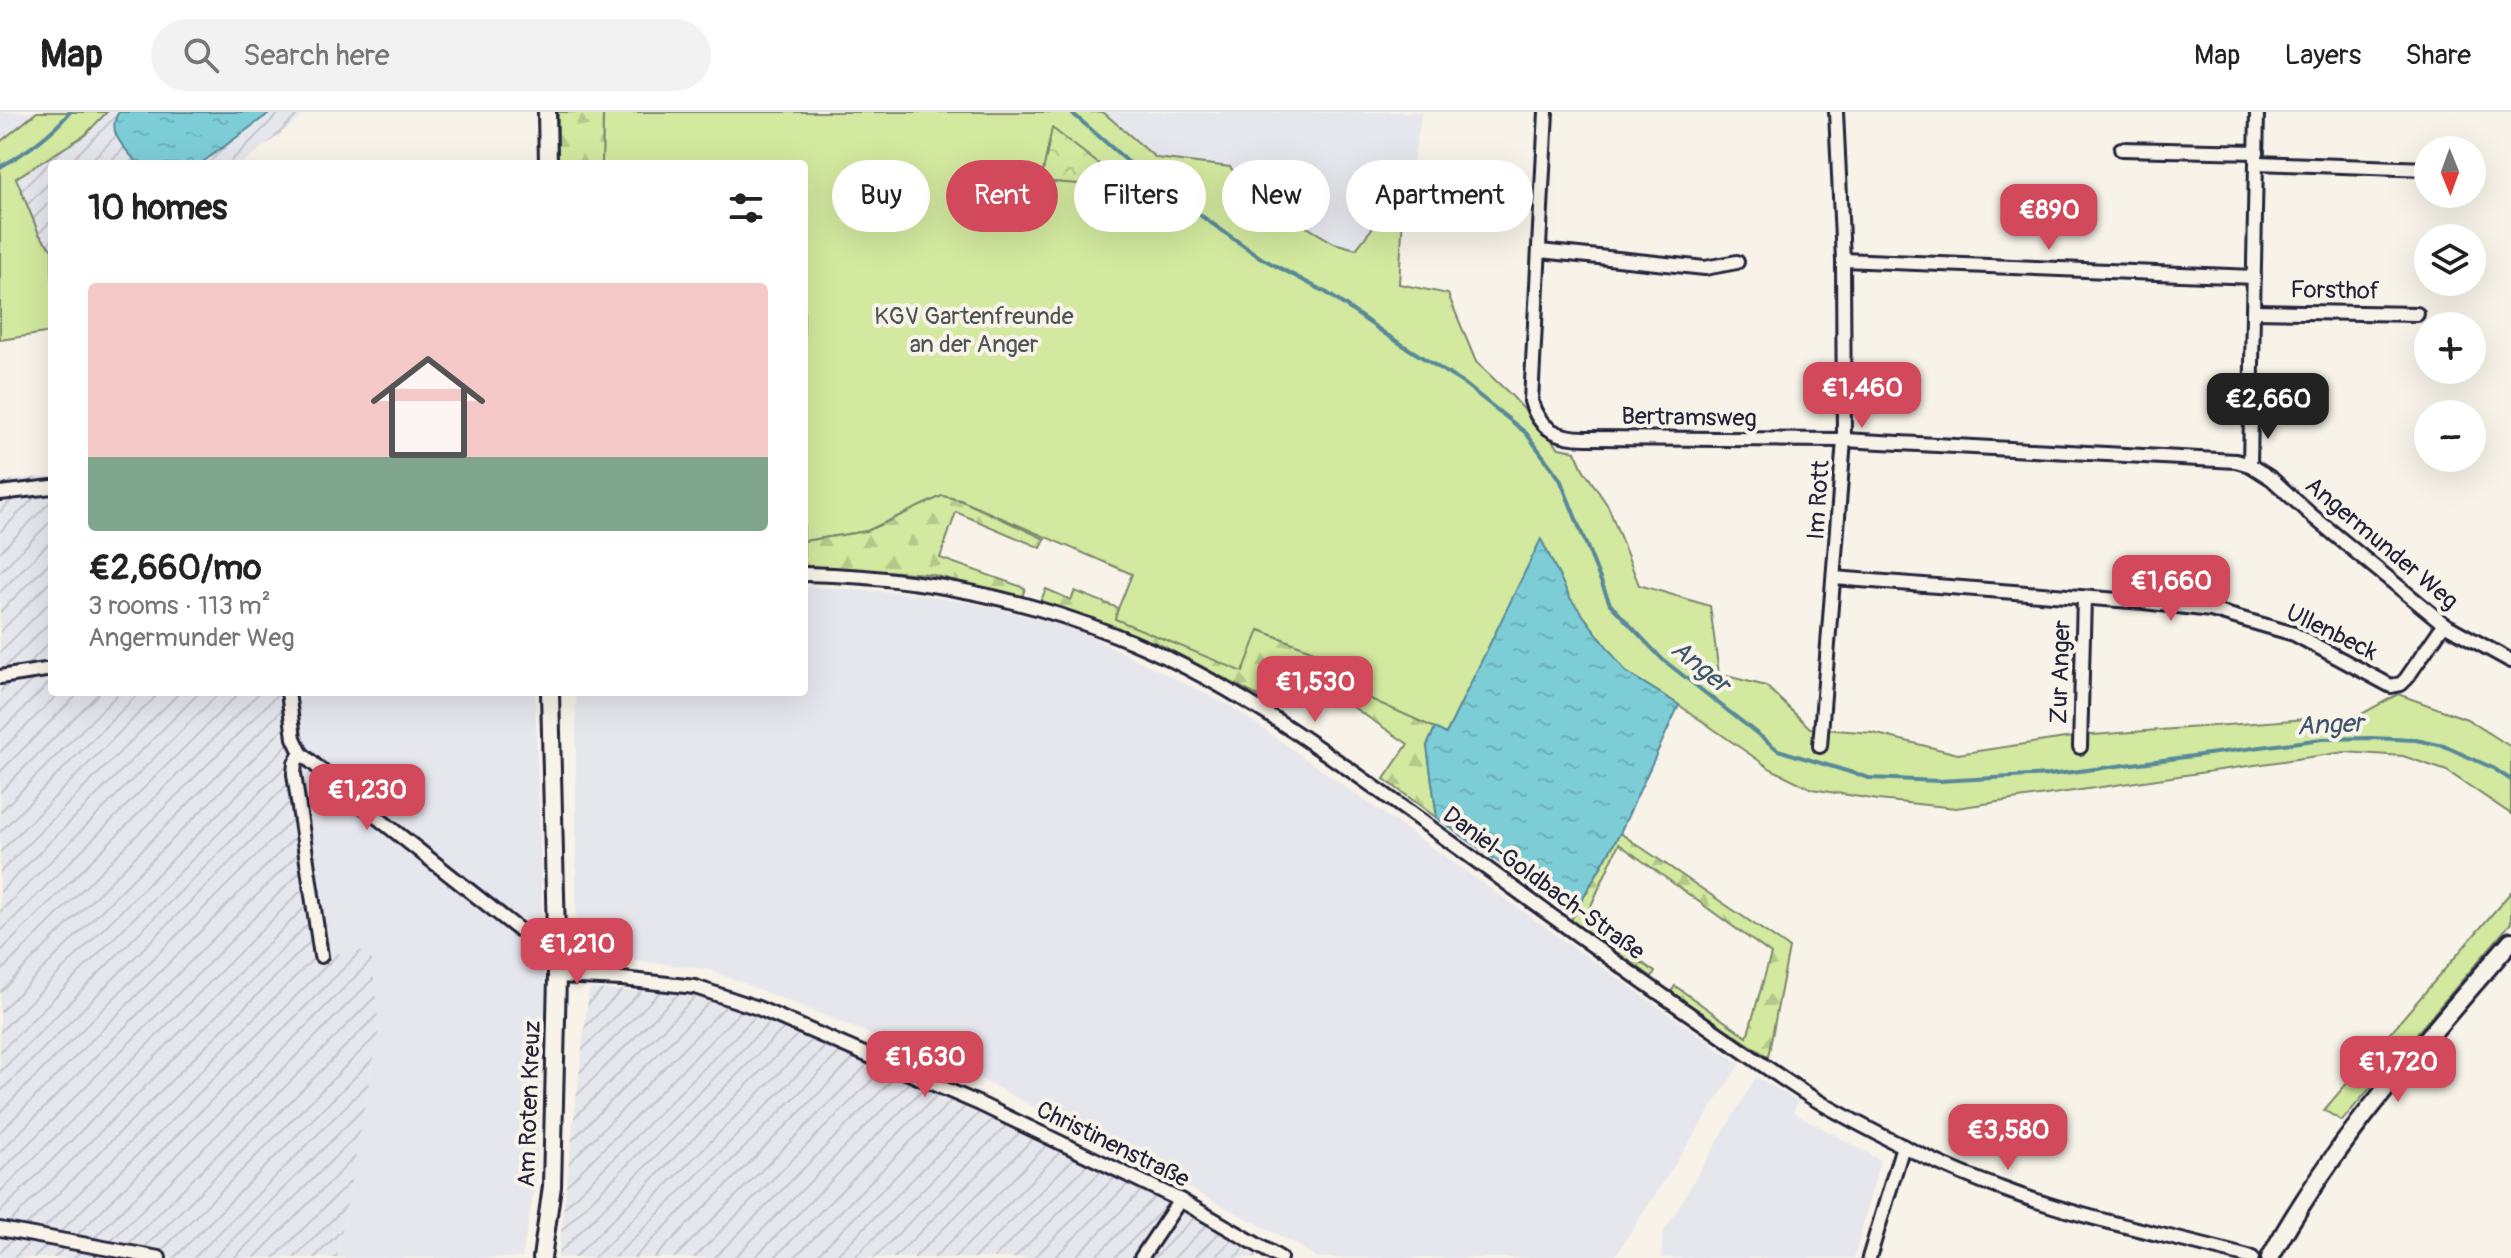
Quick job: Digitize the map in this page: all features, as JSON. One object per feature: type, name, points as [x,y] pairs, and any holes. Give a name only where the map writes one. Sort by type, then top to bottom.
[{"type":"street","points":[[547,112],[548,160]]},
{"type":"street","name":"Bertramsweg","points":[[1546,112],[1531,401],[1540,421],[1556,435],[1586,438],[1844,440],[2236,461],[2250,465]]},
{"type":"street","name":"Im Rott","points":[[1820,746],[1844,440],[1843,260],[1836,112]]},
{"type":"street","points":[[2250,465],[2257,112]]},
{"type":"street","points":[[2121,149],[2414,168]]},
{"type":"street","points":[[1540,251],[1705,268],[1737,262]]},
{"type":"street","points":[[1843,260],[2254,277]]},
{"type":"street","name":"Forsthof","points":[[2253,311],[2414,314]]},
{"type":"street","name":"Angermunder Weg","points":[[2250,465],[2272,479],[2444,624],[2511,661]]},
{"type":"street","points":[[0,493],[48,487]]},
{"type":"street","name":"Daniel-Goldbach-Straße","points":[[808,574],[923,583],[1001,600],[1117,636],[1184,666],[1251,703],[1343,764],[1757,1063],[1829,1107],[1903,1146],[2012,1193],[2252,1258]]},
{"type":"street","name":"Ullenbeck","points":[[1834,578],[2182,606],[2249,619],[2294,634],[2391,686],[2401,684],[2406,679],[2444,624]]},
{"type":"street","name":"Zur Anger","points":[[2080,747],[2084,598]]},
{"type":"street","points":[[0,677],[48,670]]},
{"type":"street","points":[[289,696],[294,738],[301,753],[518,929]]},
{"type":"street","name":"Am Roten Kreuz","points":[[542,1258],[552,1186],[557,976],[552,696]]},
{"type":"street","points":[[301,753],[295,763],[294,774],[321,956]]},
{"type":"street","points":[[2270,1258],[2357,1122],[2511,941]]},
{"type":"street","name":"Christinenstraße","points":[[557,976],[695,987],[758,1008],[980,1104],[1180,1200],[1280,1258]]},
{"type":"street","points":[[1869,1258],[1903,1146]]},
{"type":"street","points":[[1141,1258],[1180,1200]]},
{"type":"street","points":[[0,1229],[159,1258]]},
{"type":"shaded area","points":[[0,112],[37,112],[0,142]]},
{"type":"shaded area","points":[[107,112],[308,112],[246,160],[48,160],[48,245],[39,234],[16,178],[85,135]]},
{"type":"shaded area","points":[[1103,112],[1422,112],[1413,160],[1346,160],[1346,232],[1369,232],[1356,249],[1334,243],[1315,232],[1330,232],[1330,160],[1222,160],[1222,166],[1206,164],[1206,160],[1156,158]]},
{"type":"shaded area","points":[[48,476],[48,696],[294,696],[331,954],[371,950],[379,1029],[337,1258],[0,1258],[0,481]]},
{"type":"shaded area","points":[[808,586],[918,594],[992,607],[1078,630],[1232,707],[1740,1064],[1614,1258],[1317,1258],[1294,1243],[971,1074],[708,969],[576,954],[576,696],[808,696]]},
{"type":"shaded area","points":[[294,696],[535,696],[545,1004],[536,1179],[522,1258],[337,1258],[379,1029],[331,955]]},
{"type":"shaded area","points":[[589,989],[684,993],[759,1010],[967,1102],[1178,1204],[1258,1258],[558,1258]]},
{"type":"shaded area","points":[[1756,1077],[1798,1101],[1793,1112],[1880,1160],[1854,1258],[1661,1258],[1663,1233]]},
{"type":"green space","points":[[37,112],[107,112],[85,135],[16,178],[39,234],[48,245],[48,333],[0,340],[0,142]]},
{"type":"green space","points":[[558,112],[603,112],[602,160],[558,160]]},
{"type":"green space","name":"KGV Gartenfreunde an der Anger","points":[[603,112],[1103,112],[1156,158],[1172,160],[1074,160],[1074,232],[1206,232],[1206,164],[1222,166],[1222,232],[1315,232],[1334,243],[1356,249],[1369,232],[1402,232],[1399,284],[1448,294],[1476,362],[1559,448],[1575,451],[1583,469],[1608,506],[1639,585],[1710,606],[1719,674],[1766,686],[1810,728],[1873,733],[1958,754],[2079,736],[2360,715],[2398,694],[2467,719],[2511,747],[2511,814],[2447,771],[2403,756],[2345,752],[1956,808],[1812,789],[1771,769],[1626,672],[1570,598],[1541,540],[1446,734],[1326,679],[1334,659],[1260,630],[1243,673],[1114,619],[1132,574],[960,500],[942,496],[867,531],[808,540],[808,160],[602,160]]},
{"type":"green space","points":[[1052,128],[1094,160],[1074,160],[1074,184],[1058,182],[1058,160],[1045,160]]},
{"type":"green space","points":[[942,496],[960,500],[1045,539],[1041,548],[956,512],[940,558],[1025,588],[1022,597],[929,574],[808,566],[808,540],[867,531]]},
{"type":"green space","points":[[1046,589],[1071,600],[1075,591],[1118,608],[1115,619],[1243,672],[1259,630],[1334,659],[1326,679],[1435,728],[1427,746],[1437,818],[1384,779],[1408,744],[1293,667],[1269,702],[1159,644],[1040,602]]},
{"type":"green space","points":[[1620,833],[1789,948],[1768,1057],[1671,992],[1675,986],[1747,1037],[1771,954],[1619,844],[1584,921],[1655,972],[1652,977],[1571,920]]},
{"type":"green space","points":[[2511,892],[2511,923],[2342,1121],[2324,1110]]},
{"type":"water","points":[[119,112],[271,112],[205,160],[135,160],[115,133],[115,119]]},
{"type":"water","points":[[1541,539],[1570,598],[1626,672],[1679,705],[1620,833],[1573,915],[1437,818],[1427,746],[1435,728],[1446,734]]},
{"type":"waterway","name":"Anger","points":[[0,167],[38,143],[70,112]]},
{"type":"waterway","name":"Anger","points":[[1071,112],[1142,174],[1261,258],[1327,293],[1466,385],[1526,433],[1560,479],[1610,604],[1662,659],[1778,750],[1869,778],[1939,781],[2049,775],[2322,739],[2372,738],[2416,740],[2444,746],[2493,768],[2511,780]]}]
